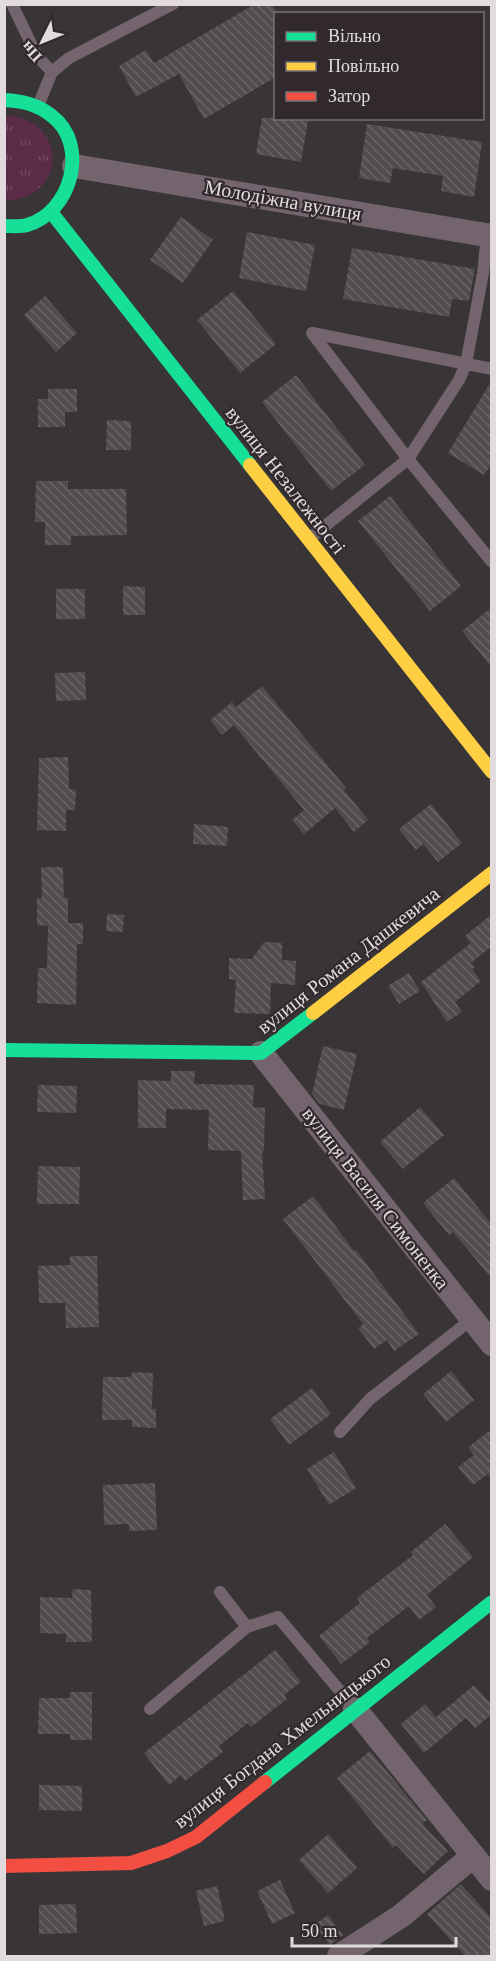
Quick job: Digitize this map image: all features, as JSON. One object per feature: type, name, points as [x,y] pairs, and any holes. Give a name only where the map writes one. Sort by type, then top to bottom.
[{"type":"street","points":[[4,100],[21,101],[38,106],[53,117],[65,131],[72,148],[74,166],[71,183],[63,199],[51,212],[32,223],[4,226]]},
{"type":"street","name":"Молодіжна вулиця","points":[[74,166],[489,235]]},
{"type":"street","name":"вулиця Незалежності","points":[[51,212],[492,772]]},
{"type":"street","name":"вулиця Романа Дашкевича","points":[[4,1050],[261,1053],[492,873]]},
{"type":"street","name":"вулиця Василя Симоненка","points":[[261,1053],[492,1344]]},
{"type":"street","name":"вулиця Богдана Хмельницького","points":[[4,1866],[131,1863],[166,1851],[196,1837],[492,1602]]},
{"type":"street","points":[[355,1709],[492,1878]]},
{"type":"street","points":[[339,1956],[401,1916],[472,1856]]},
{"type":"lane","points":[[12,4],[37,56],[52,72]]},
{"type":"lane","points":[[38,106],[52,72],[69,58],[173,4]]},
{"type":"lane","points":[[308,540],[408,459],[459,380],[466,364],[489,235]]},
{"type":"lane","points":[[492,369],[312,333],[408,459],[492,562]]},
{"type":"lane","points":[[340,1432],[370,1399],[472,1319]]},
{"type":"lane","points":[[220,1592],[247,1627]]},
{"type":"lane","points":[[150,1709],[247,1627],[278,1617],[355,1709]]},
{"type":"green space","points":[[4,115],[25,119],[40,129],[49,143],[52,158],[50,173],[41,187],[26,197],[5,201]]},
{"type":"building","points":[[255,4],[272,4],[276,11],[274,12],[274,78],[204,119],[179,74],[136,97],[119,66],[146,50],[154,63]]},
{"type":"building","points":[[262,118],[308,121],[301,162],[256,154]]},
{"type":"building","points":[[367,124],[482,142],[474,197],[441,191],[443,176],[393,168],[390,183],[359,178]]},
{"type":"building","points":[[181,217],[213,240],[183,283],[150,260]]},
{"type":"building","points":[[247,232],[315,245],[306,291],[239,278]]},
{"type":"building","points":[[352,248],[475,269],[469,301],[452,299],[449,317],[343,299]]},
{"type":"building","points":[[233,291],[276,344],[240,373],[197,320]]},
{"type":"building","points":[[45,296],[77,333],[56,352],[24,315]]},
{"type":"building","points":[[296,375],[365,465],[331,491],[262,402]]},
{"type":"building","points":[[492,380],[492,463],[484,475],[448,453]]},
{"type":"building","points":[[48,389],[77,389],[77,412],[65,412],[65,427],[38,427],[38,399],[48,399]]},
{"type":"building","points":[[107,420],[131,421],[131,450],[106,450]]},
{"type":"building","points":[[36,481],[68,481],[68,489],[126,489],[127,535],[71,536],[71,545],[45,545],[45,522],[35,522]]},
{"type":"building","points":[[390,496],[461,586],[430,611],[358,521]]},
{"type":"building","points":[[123,586],[145,587],[145,615],[123,615]]},
{"type":"building","points":[[56,589],[85,589],[85,619],[56,619]]},
{"type":"building","points":[[492,607],[492,668],[462,631]]},
{"type":"building","points":[[85,672],[86,700],[56,701],[55,673]]},
{"type":"building","points":[[262,686],[346,788],[344,790],[368,820],[354,832],[335,808],[304,834],[292,820],[304,810],[234,725],[222,735],[210,720],[232,702],[236,707]]},
{"type":"building","points":[[68,757],[69,789],[76,790],[75,810],[66,810],[66,831],[37,830],[39,758]]},
{"type":"building","points":[[431,804],[462,843],[438,862],[423,844],[416,850],[399,829]]},
{"type":"building","points":[[194,824],[228,827],[227,846],[193,844]]},
{"type":"building","points":[[41,867],[63,867],[64,898],[68,898],[68,923],[83,923],[83,944],[77,944],[76,1005],[37,1003],[38,968],[47,968],[48,926],[37,925],[37,898],[42,898]]},
{"type":"building","points":[[107,914],[124,915],[123,932],[106,931]]},
{"type":"building","points":[[492,914],[492,946],[471,963],[475,967],[472,969],[481,981],[455,1002],[462,1012],[447,1022],[421,982],[471,943],[465,936]]},
{"type":"building","points":[[264,942],[282,943],[282,960],[296,961],[295,985],[271,983],[270,1014],[234,1013],[236,980],[229,979],[229,958],[252,959]]},
{"type":"building","points":[[409,973],[420,991],[399,1004],[388,986]]},
{"type":"building","points":[[323,1046],[357,1054],[344,1110],[320,1104],[312,1094]]},
{"type":"building","points":[[171,1071],[195,1071],[194,1084],[254,1085],[253,1107],[265,1108],[264,1151],[262,1151],[265,1199],[243,1200],[241,1151],[208,1150],[209,1110],[166,1109],[166,1128],[138,1128],[138,1080],[171,1081]]},
{"type":"building","points":[[38,1085],[77,1086],[76,1113],[37,1112]]},
{"type":"building","points":[[420,1107],[444,1135],[403,1169],[380,1142]]},
{"type":"building","points":[[38,1166],[80,1167],[79,1204],[37,1204]]},
{"type":"building","points":[[454,1178],[492,1225],[492,1279],[453,1232],[449,1235],[423,1203]]},
{"type":"building","points":[[313,1196],[419,1334],[394,1351],[387,1340],[374,1349],[358,1328],[363,1324],[283,1219]]},
{"type":"building","points":[[70,1256],[97,1256],[99,1327],[66,1328],[65,1303],[39,1303],[38,1266],[70,1265]]},
{"type":"building","points":[[451,1371],[474,1400],[446,1422],[423,1394]]},
{"type":"building","points":[[132,1372],[153,1373],[152,1409],[156,1409],[156,1428],[132,1427],[132,1420],[102,1420],[103,1377],[132,1377]]},
{"type":"building","points":[[312,1388],[331,1414],[289,1445],[270,1419]]},
{"type":"building","points":[[492,1429],[492,1479],[488,1474],[473,1485],[458,1467],[474,1455],[468,1447]]},
{"type":"building","points":[[334,1452],[356,1488],[329,1505],[307,1469]]},
{"type":"building","points":[[155,1483],[157,1530],[129,1531],[129,1524],[104,1525],[103,1485]]},
{"type":"building","points":[[445,1524],[473,1557],[427,1595],[436,1607],[419,1620],[409,1606],[367,1638],[370,1642],[341,1664],[319,1636],[360,1603],[357,1598],[413,1555],[411,1552]]},
{"type":"building","points":[[73,1589],[91,1590],[92,1642],[66,1642],[66,1634],[40,1633],[40,1597],[72,1598]]},
{"type":"building","points":[[275,1650],[301,1682],[284,1695],[287,1699],[251,1727],[248,1723],[219,1746],[223,1752],[185,1781],[181,1775],[169,1785],[144,1753]]},
{"type":"building","points":[[474,1685],[492,1705],[492,1714],[475,1728],[466,1718],[424,1753],[401,1724],[425,1704],[436,1717]]},
{"type":"building","points":[[70,1692],[92,1692],[92,1740],[70,1740],[70,1734],[38,1734],[39,1698],[70,1698]]},
{"type":"building","points":[[370,1751],[427,1820],[422,1824],[448,1851],[424,1874],[396,1845],[393,1848],[337,1778]]},
{"type":"building","points":[[39,1785],[82,1786],[82,1811],[39,1810]]},
{"type":"building","points":[[328,1834],[357,1868],[328,1893],[299,1860]]},
{"type":"building","points":[[280,1880],[295,1913],[272,1924],[257,1891]]},
{"type":"building","points":[[461,1884],[492,1919],[492,1956],[465,1956],[427,1914]]},
{"type":"building","points":[[217,1886],[225,1921],[204,1926],[196,1891]]},
{"type":"building","points":[[76,1904],[77,1933],[39,1934],[39,1905]]},
{"type":"building","points":[[328,1915],[343,1935],[330,1945],[314,1925]]},
{"type":"traffic: fast","points":[[4,100],[29,104],[52,116],[64,129],[70,144],[72,160],[70,177],[55,207],[42,218],[27,225],[4,226]]},
{"type":"traffic: fast","points":[[51,212],[250,465]]},
{"type":"traffic: fast","points":[[4,1050],[261,1053],[313,1013]]},
{"type":"traffic: fast","points":[[265,1782],[492,1602]]},
{"type":"traffic: slow","points":[[250,465],[492,772]]},
{"type":"traffic: slow","points":[[313,1013],[492,873]]},
{"type":"traffic: jam","points":[[4,1866],[131,1863],[167,1851],[196,1837],[265,1782]]}]
